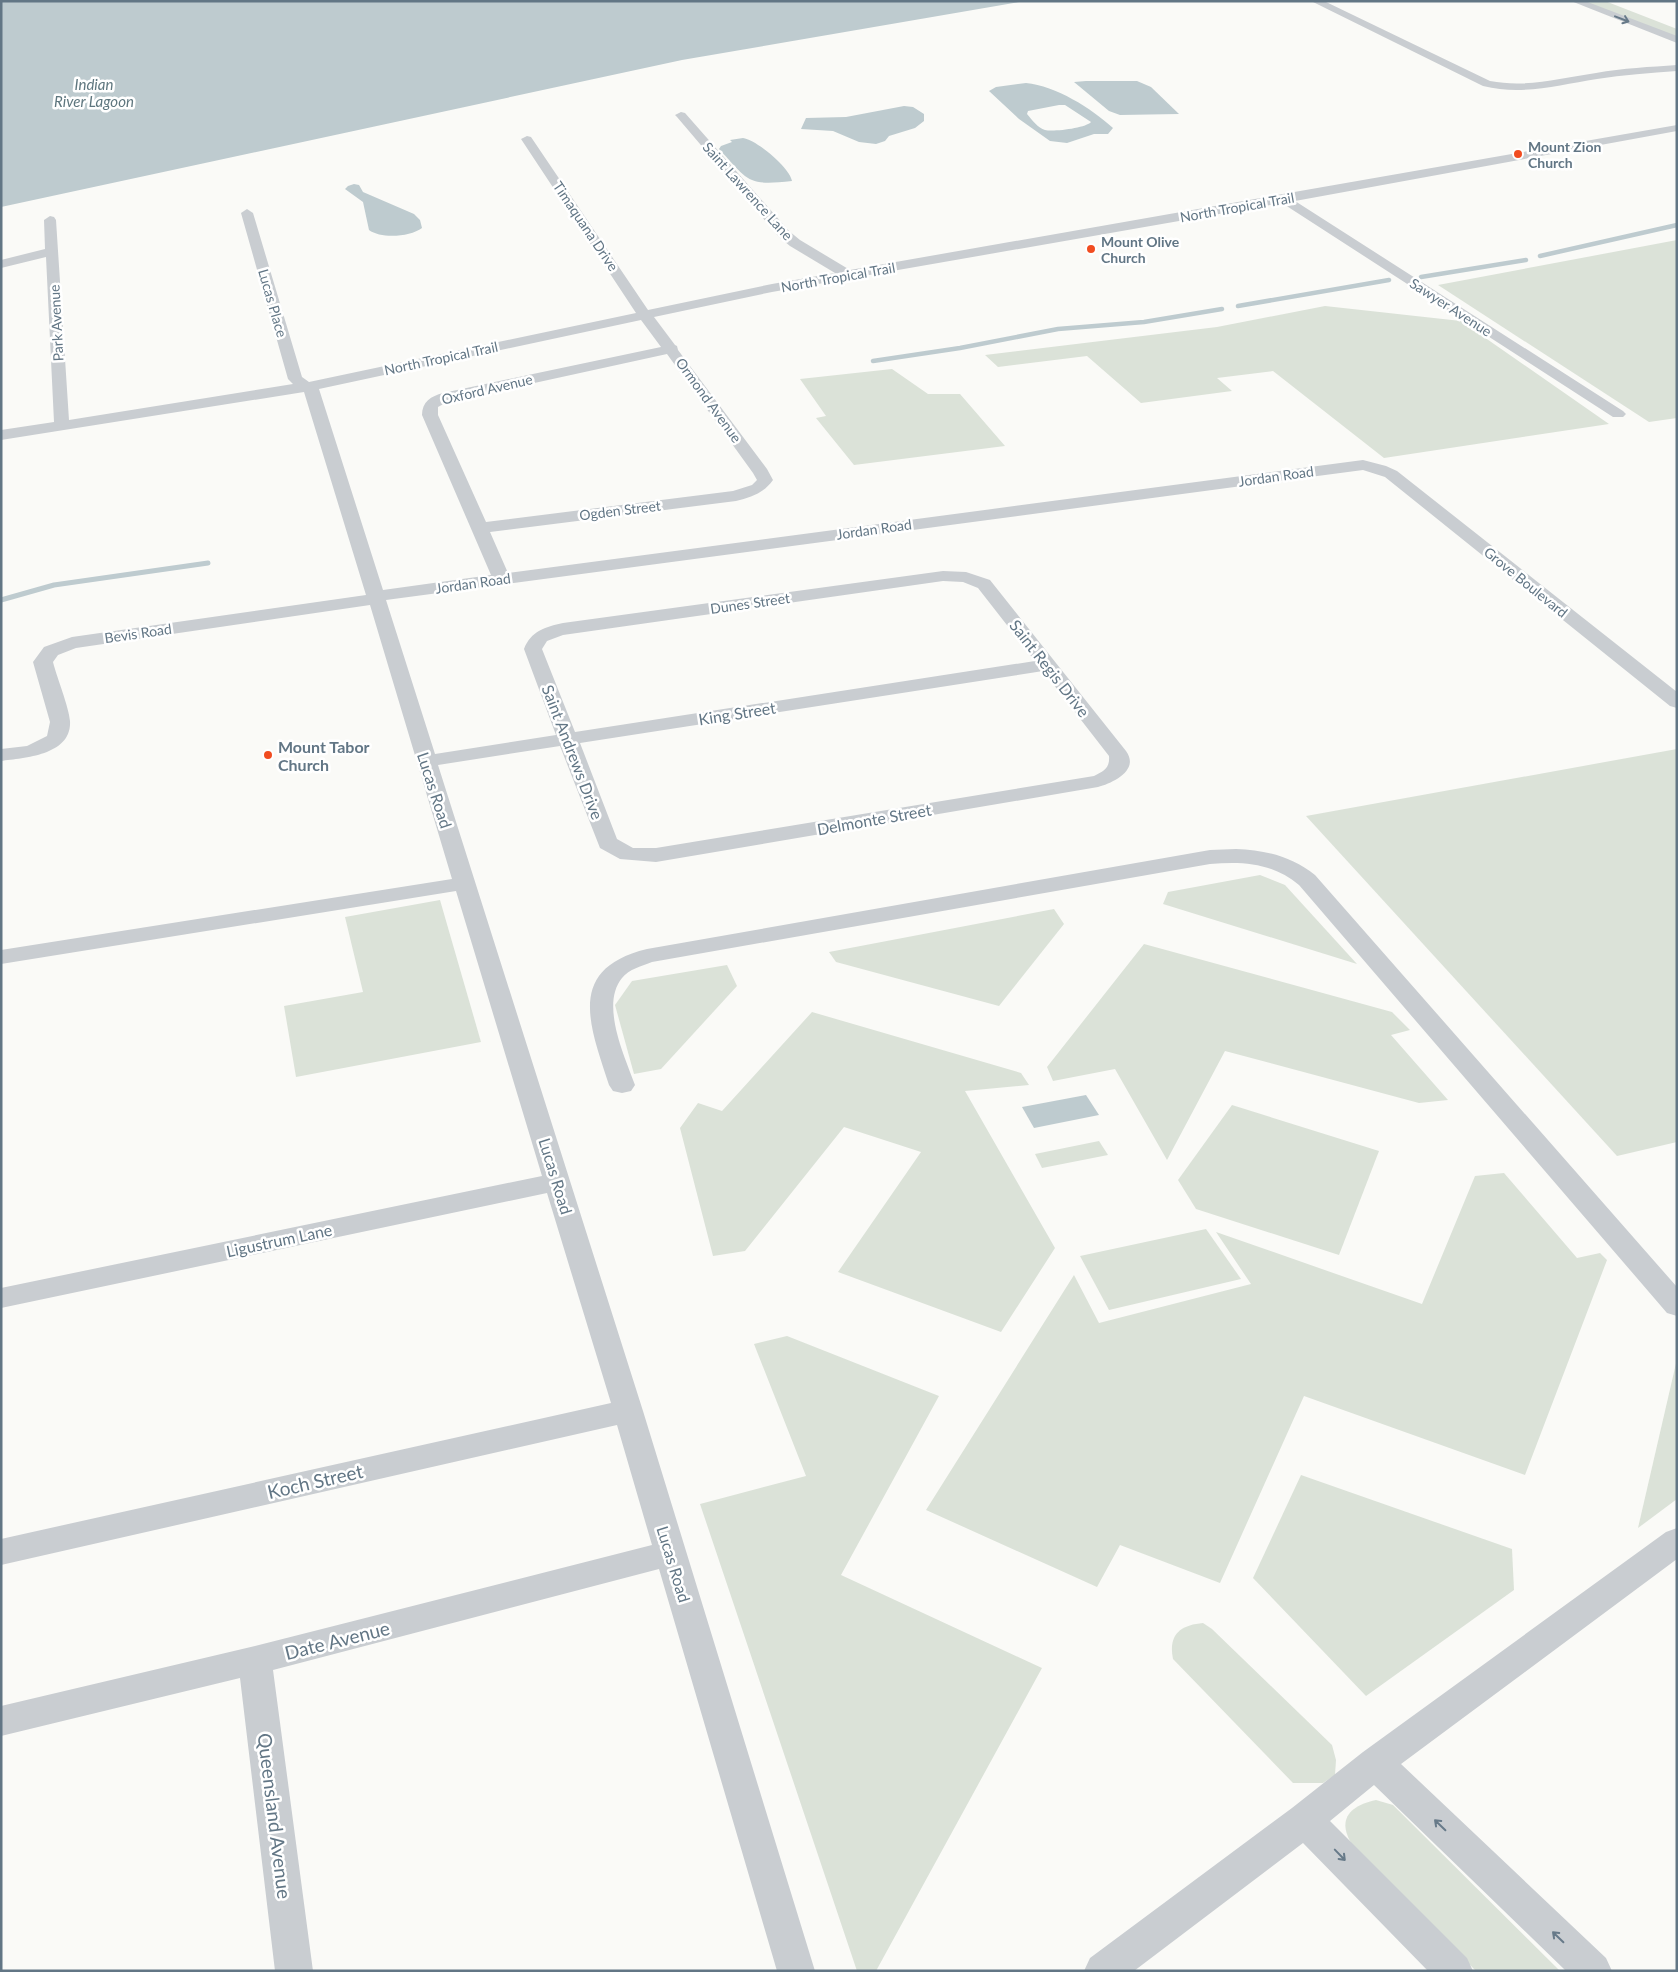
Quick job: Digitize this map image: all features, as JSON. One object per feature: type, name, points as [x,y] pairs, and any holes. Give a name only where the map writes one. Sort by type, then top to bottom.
[{"type":"street","points":[[1316,1],[1487,84],[1516,89],[1536,88],[1588,77],[1677,68]]},
{"type":"street","points":[[1576,1],[1677,40]]},
{"type":"street","name":"Saint Lawrence Lane","points":[[681,115],[784,234],[795,243],[848,275]]},
{"type":"street","name":"North Tropical Trail","points":[[1,435],[306,387],[644,314],[848,275],[1677,128]]},
{"type":"street","points":[[1660,131],[1677,138]]},
{"type":"street","name":"Timaquana Drive","points":[[527,139],[644,314]]},
{"type":"street","name":"Sawyer Avenue","points":[[1284,199],[1618,414]]},
{"type":"street","name":"Lucas Place","points":[[247,213],[295,379],[306,387]]},
{"type":"street","name":"Park Avenue","points":[[50,220],[62,426]]},
{"type":"street","points":[[1,264],[52,251]]},
{"type":"street","name":"Ormond Avenue","points":[[644,314],[761,472],[765,480],[758,488]]},
{"type":"street","name":"Oxford Avenue","points":[[502,579],[430,415],[429,409],[431,404],[443,398],[672,350]]},
{"type":"street","name":"Lucas Road","points":[[306,387],[312,390],[426,762],[466,883],[628,1411],[796,1971]]},
{"type":"street","name":"Jordan Road","points":[[376,597],[1345,466],[1373,467]]},
{"type":"street","name":"Grove Boulevard","points":[[1373,467],[1391,474],[1677,702]]},
{"type":"street","name":"Ogden Street","points":[[481,528],[736,496],[758,488]]},
{"type":"street","name":"Dunes Street","points":[[536,640],[545,633],[563,629],[943,576],[966,577]]},
{"type":"street","name":"Saint Regis Drive","points":[[966,577],[984,584],[1119,755],[1118,770]]},
{"type":"street","name":"Bevis Road","points":[[1,755],[32,751],[56,739],[60,722],[43,662],[51,651],[72,643],[376,597]]},
{"type":"street","name":"Saint Andrews Drive","points":[[536,640],[532,649],[608,843],[628,854]]},
{"type":"street","name":"King Street","points":[[426,762],[1048,665]]},
{"type":"street","name":"Delmonte Street","points":[[628,854],[656,856],[1098,781],[1110,777],[1118,770]]},
{"type":"street","points":[[622,1085],[602,1020],[602,993],[610,976],[626,963],[647,956],[1200,858],[1231,855],[1261,858],[1289,866],[1307,880],[1677,1306]]},
{"type":"street","points":[[1,957],[466,883]]},
{"type":"street","name":"Ligustrum Lane","points":[[1,1298],[557,1182]]},
{"type":"street","name":"Koch Street","points":[[1,1552],[628,1411]]},
{"type":"street","points":[[1103,1971],[1305,1820],[1375,1763],[1677,1541]]},
{"type":"street","name":"Date Avenue","points":[[1,1721],[255,1660],[671,1553]]},
{"type":"street","name":"Queensland Avenue","points":[[255,1660],[294,1971]]},
{"type":"street","points":[[1375,1763],[1593,1971]]},
{"type":"street","points":[[1305,1820],[1454,1971]]},
{"type":"shaded area","points":[[1579,1],[1605,1],[1677,29],[1677,37]]},
{"type":"shaded area","points":[[1677,240],[1677,418],[1649,422],[1438,285]]},
{"type":"shaded area","points":[[1325,306],[1461,321],[1609,424],[1384,458],[1273,371],[1217,378],[1232,391],[1141,403],[1087,356],[998,367],[985,355],[1217,327]]},
{"type":"shaded area","points":[[892,369],[928,394],[960,394],[1005,446],[854,465],[816,418],[826,416],[800,379]]},
{"type":"shaded area","points":[[1677,749],[1677,1142],[1617,1156],[1306,816]]},
{"type":"shaded area","points":[[1260,875],[1285,885],[1357,964],[1163,904],[1168,892]]},
{"type":"shaded area","points":[[440,900],[481,1042],[296,1077],[284,1006],[363,992],[345,917]]},
{"type":"shaded area","points":[[1054,909],[1064,924],[999,1006],[836,962],[829,952]]},
{"type":"shaded area","points":[[1144,944],[1392,1012],[1410,1030],[1391,1035],[1448,1100],[1419,1103],[1225,1051],[1167,1160],[1115,1069],[1053,1081],[1047,1067]]},
{"type":"shaded area","points":[[727,965],[737,986],[661,1069],[634,1074],[615,1005],[632,981]]},
{"type":"shaded area","points":[[812,1012],[1021,1073],[1029,1085],[965,1091],[1055,1248],[1001,1332],[838,1272],[921,1152],[844,1127],[745,1251],[713,1256],[680,1128],[698,1103],[722,1111]]},
{"type":"shaded area","points":[[1232,1105],[1379,1151],[1339,1255],[1196,1209],[1178,1180]]},
{"type":"shaded area","points":[[1099,1141],[1108,1155],[1042,1168],[1035,1154]]},
{"type":"shaded area","points":[[1504,1173],[1577,1258],[1600,1253],[1607,1260],[1525,1475],[1304,1396],[1220,1583],[1120,1545],[1097,1587],[926,1510],[1074,1275],[1099,1323],[1251,1284],[1216,1232],[1422,1304],[1475,1176]]},
{"type":"shaded area","points":[[1206,1229],[1241,1279],[1109,1310],[1080,1256]]},
{"type":"shaded area","points":[[787,1336],[939,1396],[841,1575],[1042,1668],[876,1971],[857,1971],[700,1504],[806,1476],[754,1344]]},
{"type":"shaded area","points":[[1677,1359],[1677,1499],[1638,1528]]},
{"type":"shaded area","points":[[1301,1475],[1512,1549],[1514,1590],[1366,1696],[1253,1578]]},
{"type":"shaded area","points":[[1203,1623],[1212,1629],[1332,1745],[1336,1760],[1335,1775],[1323,1783],[1293,1783],[1173,1659],[1172,1644],[1178,1633],[1188,1626]]},
{"type":"shaded area","points":[[1376,1800],[1393,1805],[1560,1971],[1476,1971],[1353,1846],[1346,1829],[1348,1816],[1352,1810],[1359,1806]]},
{"type":"water","name":"Indian River Lagoon","points":[[1,1],[1025,1],[682,60],[1,207]]},
{"type":"water","points":[[1137,81],[1151,87],[1179,114],[1120,115],[1109,111],[1074,82]]},
{"type":"water","points":[[1026,83],[1049,88],[1084,106],[1113,128],[1108,134],[1094,134],[1067,143],[1050,141],[1019,119],[989,91],[996,87]],"holes":[[[1065,105],[1091,122],[1070,129],[1045,130],[1038,126],[1027,114],[1028,111]]]},
{"type":"water","points":[[904,106],[913,107],[924,114],[924,121],[915,128],[889,136],[885,141],[876,144],[859,142],[833,131],[801,129],[806,118],[846,117]]},
{"type":"water","points":[[743,138],[772,155],[785,169],[792,181],[765,183],[757,182],[743,175],[719,149],[721,146],[732,142],[730,140]]},
{"type":"water","points":[[354,184],[359,185],[363,192],[414,214],[420,220],[422,228],[396,236],[381,235],[369,230],[363,202],[345,189]]},
{"type":"water","points":[[1086,1095],[1099,1115],[1034,1128],[1022,1107]]},
{"type":"waterway","points":[[1540,256],[1677,225]]},
{"type":"waterway","points":[[1421,277],[1526,260]]},
{"type":"waterway","points":[[1238,306],[1389,280]]},
{"type":"waterway","points":[[873,361],[960,348],[1058,329],[1144,322],[1222,309]]},
{"type":"waterway","points":[[1,600],[54,585],[208,563]]},
{"type":"place","name":"Mount Zion Church","points":[[1518,154]]},
{"type":"place","name":"Mount Olive Church","points":[[1091,249]]},
{"type":"place","name":"Mount Tabor Church","points":[[268,755]]}]
